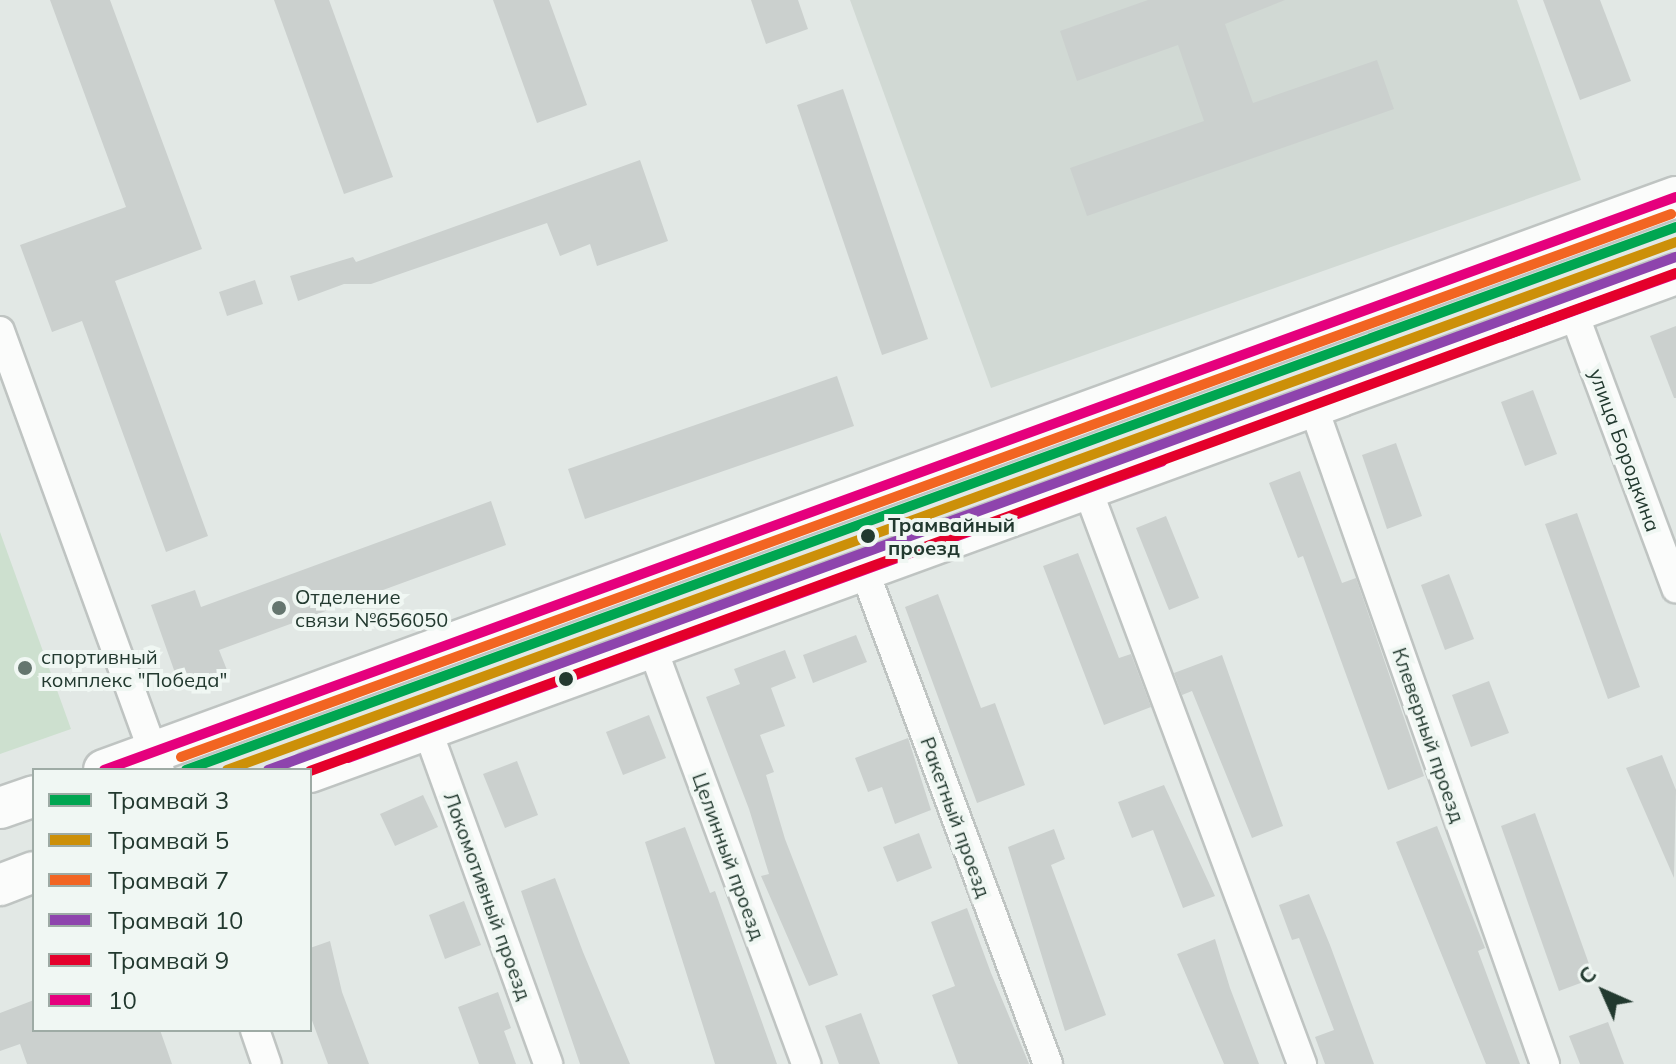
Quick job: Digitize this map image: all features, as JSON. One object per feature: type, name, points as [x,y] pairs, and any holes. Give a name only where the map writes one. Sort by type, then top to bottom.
[{"type":"main road","points":[[116,768],[157,761],[1676,197]]},
{"type":"main road","points":[[312,771],[1676,274]]},
{"type":"main road","points":[[0,808],[32,797]]},
{"type":"main road","points":[[0,885],[32,873]]},
{"type":"street","name":"улица Бородкина","points":[[1573,311],[1676,588]]},
{"type":"street","points":[[0,331],[157,761]]},
{"type":"street","name":"Клеверный проезд","points":[[1313,406],[1545,1064]]},
{"type":"street","points":[[1087,488],[1302,1064]]},
{"type":"street","name":"Ракетный проезд","points":[[864,570],[1048,1064]]},
{"type":"street","name":"Целинный проезд","points":[[652,647],[806,1064]]},
{"type":"street","name":"Локомотивный проезд","points":[[427,729],[548,1064]]},
{"type":"street","points":[[256,1032],[267,1064]]},
{"type":"shaded area","points":[[850,0],[1517,0],[1581,180],[991,388]]},
{"type":"green space","name":"спортивный комплекс \"Победа\"","points":[[0,532],[71,729],[0,754]]},
{"type":"building","points":[[50,0],[110,0],[202,249],[115,281],[208,536],[166,552],[82,321],[52,332],[20,245],[126,207]]},
{"type":"building","points":[[274,0],[329,0],[393,177],[344,194]]},
{"type":"building","points":[[493,0],[549,0],[587,105],[537,123]]},
{"type":"building","points":[[751,0],[798,0],[808,29],[766,44]]},
{"type":"building","points":[[1148,0],[1285,0],[1225,24],[1253,103],[1377,60],[1394,109],[1087,216],[1070,168],[1204,121],[1178,45],[1077,81],[1060,31]]},
{"type":"building","points":[[1543,0],[1600,0],[1631,81],[1580,100]]},
{"type":"building","points":[[843,89],[928,339],[882,355],[797,105]]},
{"type":"building","points":[[640,160],[668,241],[597,266],[590,244],[560,256],[547,223],[371,284],[344,284],[298,301],[290,276],[353,257],[356,262]]},
{"type":"building","points":[[255,280],[263,304],[227,316],[219,292]]},
{"type":"building","points":[[1676,326],[1676,398],[1674,398],[1650,336]]},
{"type":"building","points":[[837,376],[854,426],[585,519],[568,469]]},
{"type":"building","points":[[1533,390],[1557,454],[1525,466],[1501,402]]},
{"type":"building","points":[[1396,443],[1422,516],[1387,529],[1362,455]]},
{"type":"building","points":[[1300,471],[1342,583],[1356,578],[1424,776],[1388,790],[1303,556],[1298,558],[1269,483]]},
{"type":"building","points":[[491,501],[506,545],[219,650],[227,670],[180,687],[151,605],[195,590],[201,607]]},
{"type":"building","points":[[1577,513],[1640,687],[1608,699],[1545,524]]},
{"type":"building","points":[[1166,516],[1199,598],[1169,610],[1136,528]]},
{"type":"building","points":[[1078,553],[1119,658],[1131,654],[1151,707],[1104,725],[1043,566]]},
{"type":"building","points":[[1449,574],[1474,639],[1445,650],[1421,585]]},
{"type":"building","points":[[938,594],[981,708],[995,703],[1025,785],[977,803],[905,607]]},
{"type":"building","points":[[856,635],[867,662],[813,683],[803,655]]},
{"type":"building","points":[[785,650],[796,678],[771,688],[785,726],[760,735],[774,772],[766,775],[785,839],[838,975],[809,986],[761,876],[769,874],[749,809],[706,697],[740,684],[734,669]]},
{"type":"building","points":[[1222,655],[1283,826],[1252,838],[1192,691],[1182,695],[1174,673]]},
{"type":"building","points":[[1489,681],[1509,733],[1471,747],[1452,695]]},
{"type":"building","points":[[649,715],[666,758],[623,775],[606,732]]},
{"type":"building","points":[[908,738],[931,810],[895,824],[882,787],[868,792],[855,758]]},
{"type":"building","points":[[1662,755],[1676,790],[1674,878],[1626,768]]},
{"type":"building","points":[[517,761],[538,815],[505,828],[483,774]]},
{"type":"building","points":[[1164,785],[1215,896],[1183,908],[1153,830],[1132,838],[1118,802]]},
{"type":"building","points":[[423,795],[438,827],[395,846],[380,814]]},
{"type":"building","points":[[1535,813],[1594,978],[1559,991],[1501,826]]},
{"type":"building","points":[[1437,826],[1485,948],[1478,951],[1520,1064],[1486,1064],[1396,842]]},
{"type":"building","points":[[685,827],[710,893],[715,891],[777,1064],[715,1064],[645,842]]},
{"type":"building","points":[[1054,829],[1065,859],[1051,865],[1106,1015],[1065,1031],[1008,847]]},
{"type":"building","points":[[919,833],[932,868],[897,882],[883,847]]},
{"type":"building","points":[[555,878],[630,1064],[580,1064],[521,891]]},
{"type":"building","points":[[1309,894],[1374,1064],[1325,1064],[1315,1037],[1334,1030],[1299,938],[1292,940],[1279,905]]},
{"type":"building","points":[[464,901],[481,945],[445,959],[429,915]]},
{"type":"building","points":[[967,908],[1029,1064],[958,1064],[932,995],[955,986],[931,922]]},
{"type":"building","points":[[1215,939],[1259,1064],[1224,1064],[1177,954]]},
{"type":"building","points":[[330,941],[342,992],[369,1064],[328,1064],[312,1020],[312,947]]},
{"type":"building","points":[[498,992],[511,1028],[504,1031],[516,1064],[479,1064],[458,1007]]},
{"type":"building","points":[[32,1001],[32,1032],[161,1032],[172,1064],[27,1064],[20,1044],[0,1051],[0,1013]]},
{"type":"building","points":[[861,1013],[880,1064],[839,1064],[825,1026]]},
{"type":"building","points":[[1608,1022],[1624,1064],[1580,1064],[1569,1036]]},
{"type":"tram line","name":"7","points":[[181,757],[1671,214]]},
{"type":"tram line","name":"3","points":[[191,768],[1676,227]]},
{"type":"tram line","name":"5","points":[[232,768],[1676,242]]},
{"type":"tram line","name":"10","points":[[273,768],[1676,257]]},
{"type":"tram line","name":"9","points":[[312,770],[1676,273]]},
{"type":"transit line","name":"10","points":[[109,768],[1676,197]]},
{"type":"transit line","name":"10","points":[[1501,337],[1676,274]]},
{"type":"transit line","name":"10","points":[[348,758],[1163,461]]},
{"type":"place","name":"Трамвайный проезд","points":[[868,536]]},
{"type":"place","name":"Отделение связи №656050","points":[[279,608]]},
{"type":"place","name":"спортивный комплекс \"Победа\"","points":[[25,668]]}]
